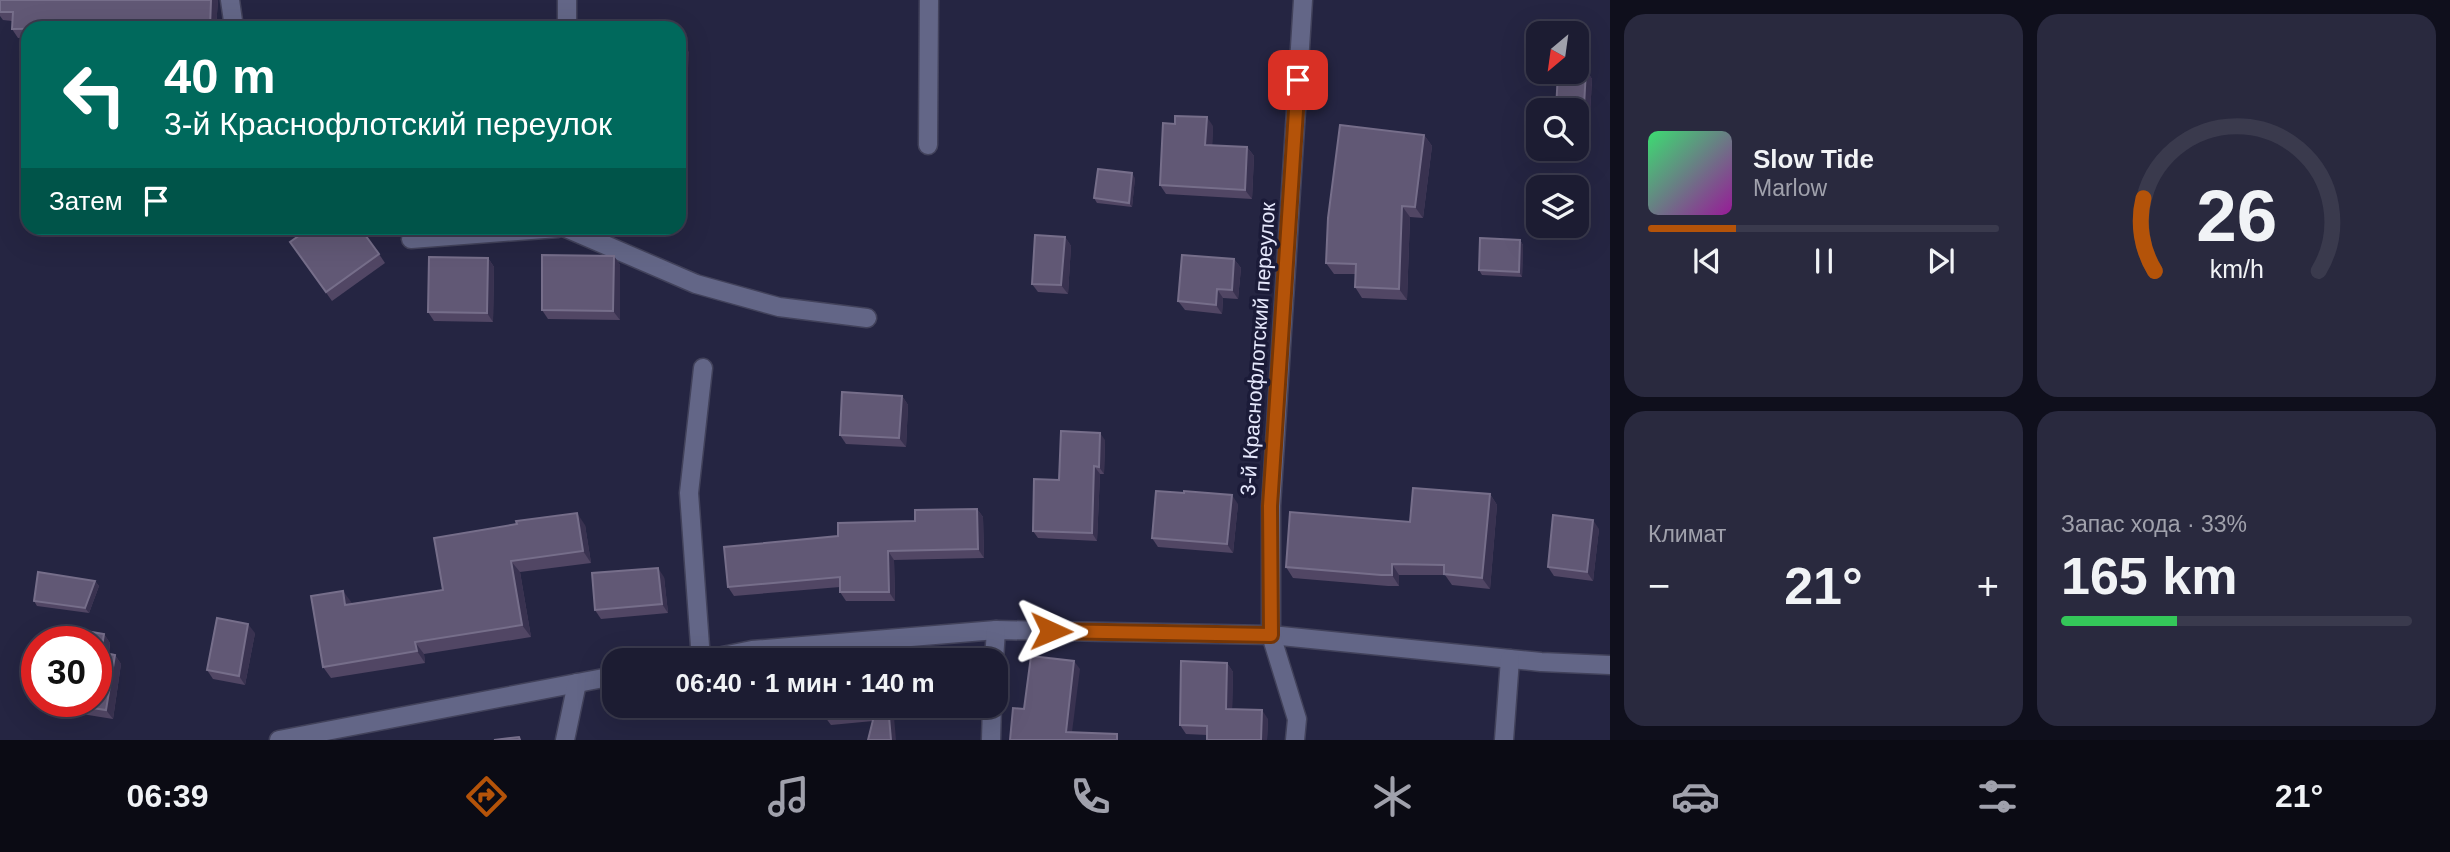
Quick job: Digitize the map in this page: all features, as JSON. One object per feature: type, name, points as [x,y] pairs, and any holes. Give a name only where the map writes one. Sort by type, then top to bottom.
[{"type":"street","points":[[230,0],[233,21]]},
{"type":"street","points":[[567,0],[567,21]]},
{"type":"street","points":[[928,145],[929,0]]},
{"type":"street","name":"3-й Краснофлотский переулок","points":[[1295,740],[1297,719],[1271,635],[1270,506],[1303,0]]},
{"type":"street","points":[[411,239],[464,235]]},
{"type":"street","points":[[582,235],[696,284],[779,307],[867,318]]},
{"type":"street","points":[[701,648],[689,493],[703,368]]},
{"type":"street","points":[[995,648],[996,631]]},
{"type":"street","points":[[778,648],[996,631],[1271,635],[1510,659],[1610,665]]},
{"type":"street","points":[[1504,740],[1510,659]]},
{"type":"street","points":[[279,740],[602,678]]},
{"type":"street","points":[[565,740],[577,683]]},
{"type":"street","points":[[991,740],[992,718]]},
{"type":"building","points":[[0,0],[211,0],[210,21],[21,21],[21,29],[12,29],[13,12],[0,12]]},
{"type":"building","points":[[1557,84],[1585,84],[1584,98],[1557,98]]},
{"type":"building","points":[[1175,116],[1207,117],[1205,145],[1247,147],[1245,190],[1160,185],[1163,123],[1175,124]]},
{"type":"building","points":[[1340,125],[1424,135],[1415,207],[1402,206],[1399,289],[1355,287],[1356,264],[1326,263],[1328,218]]},
{"type":"building","points":[[1098,169],[1132,173],[1129,203],[1094,198]]},
{"type":"building","points":[[300,235],[365,235],[379,254],[326,292],[290,242]]},
{"type":"building","points":[[1035,235],[1065,237],[1061,285],[1032,284]]},
{"type":"building","points":[[1480,238],[1520,240],[1519,272],[1479,270]]},
{"type":"building","points":[[542,255],[614,256],[613,311],[542,310]]},
{"type":"building","points":[[1182,255],[1234,259],[1232,290],[1217,289],[1216,305],[1178,301]]},
{"type":"building","points":[[429,257],[488,258],[487,313],[428,312]]},
{"type":"building","points":[[842,392],[902,396],[899,438],[840,435]]},
{"type":"building","points":[[1061,431],[1100,433],[1099,467],[1094,466],[1092,533],[1033,531],[1034,479],[1059,480]]},
{"type":"building","points":[[1413,488],[1490,494],[1482,578],[1444,574],[1444,565],[1392,564],[1392,575],[1286,567],[1290,512],[1410,522]]},
{"type":"building","points":[[1156,491],[1232,495],[1227,544],[1152,538]]},
{"type":"building","points":[[977,509],[978,549],[888,551],[889,592],[840,592],[840,577],[728,587],[724,547],[838,536],[838,523],[915,521],[915,510]]},
{"type":"building","points":[[577,513],[583,551],[511,561],[522,625],[415,642],[417,651],[323,667],[311,596],[343,591],[345,605],[443,590],[434,538],[517,524],[516,521]]},
{"type":"building","points":[[1553,515],[1593,520],[1587,572],[1548,567]]},
{"type":"building","points":[[658,568],[662,604],[595,610],[592,573]]},
{"type":"building","points":[[38,572],[95,581],[85,608],[34,601]]},
{"type":"building","points":[[217,618],[248,624],[239,676],[207,670]]},
{"type":"building","points":[[1031,656],[1074,661],[1066,732],[1117,734],[1117,740],[1010,740],[1013,708],[1024,709]]},
{"type":"building","points":[[1181,661],[1227,663],[1226,709],[1262,710],[1261,740],[1207,740],[1207,726],[1180,725]]},
{"type":"building","points":[[874,718],[889,718],[891,740],[868,740]]},
{"type":"building","points":[[519,737],[520,740],[494,740]]},
{"type":"route","points":[[1051,631],[1271,635],[1270,506],[1298,80]]}]
